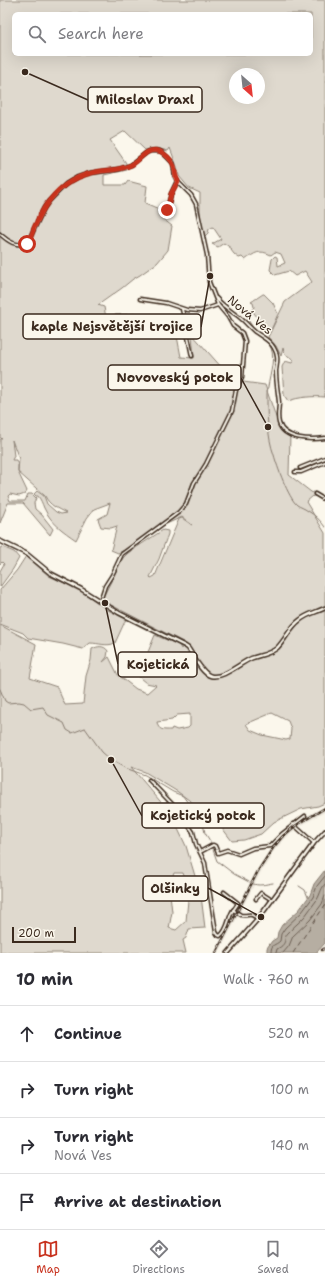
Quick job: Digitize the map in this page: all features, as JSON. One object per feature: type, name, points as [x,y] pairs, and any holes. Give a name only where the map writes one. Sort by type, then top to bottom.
[{"type":"street","name":"Nová Ves","points":[[0,234],[8,241],[22,245],[27,244],[30,241],[40,217],[49,201],[66,184],[90,173],[119,169],[131,165],[150,151],[160,151],[173,163],[175,177],[193,198],[198,209],[207,255],[209,282],[218,305],[233,326],[240,330],[244,336],[243,372],[236,390],[232,411],[206,464],[194,483],[186,504],[179,512],[122,554],[105,586],[100,601]]},
{"type":"street","points":[[167,210],[171,194],[178,181]]},
{"type":"street","name":"Nová Ves","points":[[216,298],[221,304],[235,313],[253,330],[268,341],[275,350],[278,357],[276,371],[279,409],[278,418],[283,430],[292,436],[306,439],[325,438]]},
{"type":"street","name":"Nová Ves","points":[[140,299],[166,303],[182,309],[200,311],[218,305]]},
{"type":"street","points":[[182,309],[192,356]]},
{"type":"street","points":[[300,468],[325,458]]},
{"type":"street","points":[[295,472],[301,472],[325,462]]},
{"type":"street","points":[[314,494],[325,500],[325,504]]},
{"type":"street","points":[[0,541],[27,554],[50,573],[81,589],[119,613],[185,646],[188,648],[204,672],[215,677],[222,675],[251,658],[270,652],[279,646],[292,627],[300,620],[325,608]]},
{"type":"street","points":[[149,780],[182,815],[193,832],[206,870],[214,919],[218,935],[220,936],[230,921],[231,913],[238,903],[224,892]]},
{"type":"street","points":[[200,852],[213,845],[219,853],[227,850],[239,854],[253,848],[269,847],[293,824],[305,816]]},
{"type":"street","points":[[293,824],[314,843]]},
{"type":"street","points":[[228,953],[258,919],[314,843],[325,832]]},
{"type":"street","points":[[256,899],[261,893],[272,900]]},
{"type":"street","points":[[234,910],[241,915],[252,914],[258,919]]},
{"type":"shaded area","points":[[0,0],[325,0],[325,397],[306,397],[288,401],[284,395],[282,367],[285,361],[292,363],[294,360],[285,354],[283,348],[281,356],[276,346],[268,337],[285,302],[312,282],[305,271],[295,276],[289,271],[275,275],[270,270],[272,259],[275,256],[277,257],[278,266],[285,263],[281,254],[275,252],[271,255],[260,252],[245,260],[234,254],[231,250],[232,249],[224,243],[218,247],[212,244],[221,239],[213,227],[209,229],[205,236],[203,235],[199,216],[200,193],[189,188],[179,176],[170,148],[168,151],[156,148],[145,150],[125,131],[110,140],[126,163],[127,170],[104,175],[104,185],[125,185],[128,181],[147,186],[145,203],[159,209],[163,219],[172,226],[168,250],[157,263],[98,305],[104,307],[106,318],[113,315],[137,314],[149,324],[155,321],[152,326],[176,331],[181,357],[194,358],[192,334],[223,369],[224,385],[236,381],[265,385],[280,429],[290,434],[289,475],[311,492],[322,498],[313,496],[306,502],[325,533],[325,803],[318,806],[301,809],[274,822],[261,834],[244,840],[232,841],[216,820],[178,792],[145,772],[131,767],[171,814],[186,846],[201,896],[205,928],[189,929],[186,938],[183,940],[186,953],[0,953],[0,625],[36,644],[30,678],[57,687],[65,705],[83,704],[86,676],[91,660],[92,649],[99,647],[103,647],[108,651],[107,657],[103,662],[109,657],[118,675],[136,689],[147,693],[156,685],[146,683],[140,678],[139,674],[155,635],[179,645],[181,649],[185,643],[105,602],[103,597],[123,558],[128,553],[163,530],[168,531],[159,559],[150,577],[151,578],[155,576],[179,519],[182,518],[192,525],[182,517],[153,530],[127,549],[118,553],[111,550],[117,526],[111,528],[101,527],[98,519],[107,514],[110,503],[94,509],[87,518],[76,540],[54,522],[47,513],[39,497],[34,494],[37,491],[44,496],[47,504],[56,512],[61,514],[66,513],[51,504],[45,496],[18,472],[27,491],[25,494],[19,496],[10,494],[8,496],[10,501],[25,501],[28,494],[32,494],[36,498],[34,503],[35,509],[53,529],[50,535],[23,503],[8,503],[0,523],[0,439],[2,439],[0,437]],"holes":[[[12,440],[19,459],[18,472],[16,460],[12,460],[14,456]],[[272,713],[288,721],[291,729],[290,739],[286,740],[262,735],[250,730],[246,724]],[[190,714],[190,726],[188,728],[177,730],[172,728],[171,730],[164,730],[159,727],[157,722],[172,720],[177,715]],[[174,873],[183,873],[189,890],[186,921],[176,930],[169,928],[172,912],[169,885]]]},
{"type":"shaded area","points":[[263,294],[273,303],[278,314],[271,330],[269,331],[264,327],[252,310],[254,307],[253,303],[251,302]]},
{"type":"shaded area","points":[[2,547],[14,552],[19,558],[0,587],[0,571],[4,564],[2,562],[0,564],[0,548]]},
{"type":"shaded area","points":[[26,556],[49,576],[80,590],[106,609],[126,619],[115,643],[106,645],[90,643],[83,649],[28,638],[23,633],[0,624],[0,590],[17,570]]},
{"type":"shaded area","points":[[325,806],[325,812],[297,828],[271,855],[271,859],[261,872],[219,953],[214,953],[257,870],[271,847],[281,836],[301,819]]},
{"type":"water","points":[[325,870],[325,943],[316,953],[267,953],[267,948],[272,941],[277,938],[278,932],[282,925],[299,910],[310,895],[314,884]]},
{"type":"waterway","points":[[240,307],[243,312]]},
{"type":"waterway","points":[[246,317],[254,329],[255,334],[264,340],[271,348],[273,358],[267,394],[268,424],[270,440],[280,474],[290,495],[297,505],[315,516],[325,527]]},
{"type":"waterway","points":[[0,689],[5,701],[8,703],[24,703],[31,709],[43,707],[48,715],[64,723],[67,730],[72,733],[85,728],[102,752],[111,760],[125,768],[145,775],[173,792],[183,796],[192,812],[201,820],[205,833],[212,844]]},
{"type":"waterway","points":[[212,847],[217,861],[234,874],[249,882]]},
{"type":"waterway","points":[[251,883],[259,885],[273,883]]},
{"type":"waterway","points":[[299,886],[305,890],[308,897]]},
{"type":"ferry route","points":[[293,953],[325,905]]},
{"type":"railway","points":[[216,953],[258,871],[273,848],[282,837],[295,826],[325,808]]},
{"type":"place","name":"Miloslav Draxl","points":[[25,72]]},
{"type":"place","name":"kaple Nejsvětější trojice","points":[[210,276]]},
{"type":"place","name":"Novoveský potok","points":[[268,427]]},
{"type":"place","name":"Kojetická","points":[[105,603]]},
{"type":"place","name":"Kojetický potok","points":[[111,760]]},
{"type":"place","name":"Olšinky","points":[[261,917]]},
{"type":"route","points":[[27,244],[30,241],[44,208],[66,184],[90,173],[119,169],[131,165],[150,151],[160,151],[170,159],[174,166],[175,177],[178,181],[171,194],[167,210]]}]
